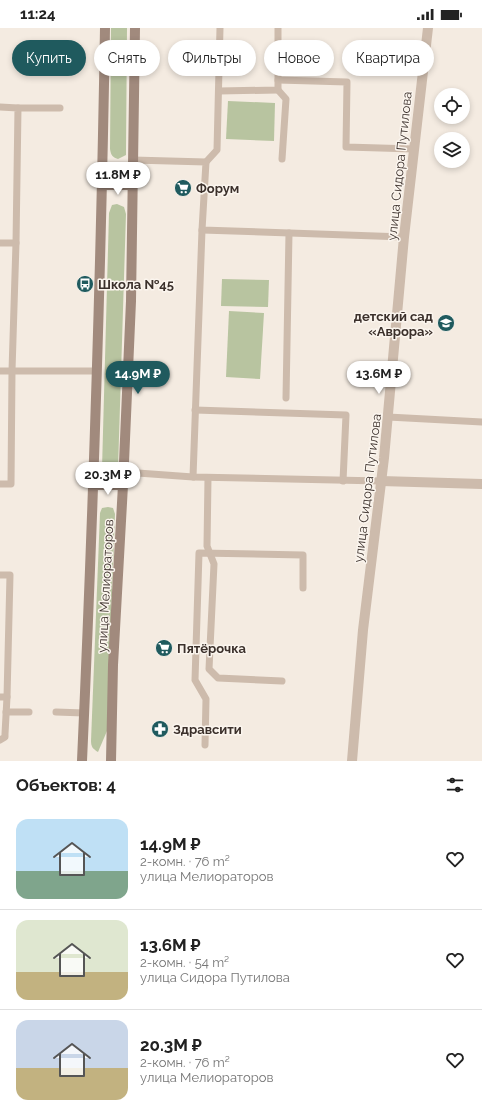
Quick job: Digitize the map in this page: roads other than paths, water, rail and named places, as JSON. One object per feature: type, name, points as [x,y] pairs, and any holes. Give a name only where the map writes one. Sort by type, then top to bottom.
[{"type":"street","name":"улица Мелиораторов","points":[[82,761],[94,485],[103,185],[105,28]]},
{"type":"street","name":"улица Мелиораторов","points":[[111,761],[113,665],[132,301],[132,185],[135,28]]},
{"type":"street","name":"улица Сидора Путилова","points":[[352,761],[363,630],[388,417],[404,237],[428,28]]},
{"type":"street","points":[[103,185],[132,185]]},
{"type":"street","points":[[381,481],[482,484]]},
{"type":"street","points":[[94,485],[123,485]]},
{"type":"lane","points":[[192,477],[206,162],[217,150],[220,28]]},
{"type":"lane","points":[[278,28],[278,90],[286,99],[282,160]]},
{"type":"lane","points":[[278,80],[347,82],[346,147],[414,149]]},
{"type":"lane","points":[[219,91],[278,90]]},
{"type":"lane","points":[[0,107],[60,108]]},
{"type":"lane","points":[[0,484],[11,484],[18,108]]},
{"type":"lane","points":[[133,160],[206,162]]},
{"type":"lane","points":[[202,230],[404,237]]},
{"type":"lane","points":[[286,398],[289,233]]},
{"type":"lane","points":[[0,243],[16,243]]},
{"type":"lane","points":[[0,371],[97,371]]},
{"type":"lane","points":[[195,410],[346,415],[343,481]]},
{"type":"lane","points":[[388,417],[482,422]]},
{"type":"lane","points":[[124,472],[208,478],[381,481]]},
{"type":"lane","points":[[208,478],[207,546],[214,564],[209,669],[218,678],[282,681]]},
{"type":"lane","points":[[206,745],[206,699],[195,680],[199,553],[303,555],[303,588]]},
{"type":"lane","points":[[0,575],[10,575],[3,697],[6,712],[5,737],[0,740]]},
{"type":"lane","points":[[6,712],[29,712]]},
{"type":"lane","points":[[56,712],[84,713]]},
{"type":"place","name":"Форум","points":[[183,188]]},
{"type":"place","name":"Школа №45","points":[[85,284]]},
{"type":"place","name":"детский сад «Аврора»","points":[[446,323]]},
{"type":"place","name":"Пятёрочка","points":[[164,648]]},
{"type":"place","name":"Здравсити","points":[[160,729]]}]
